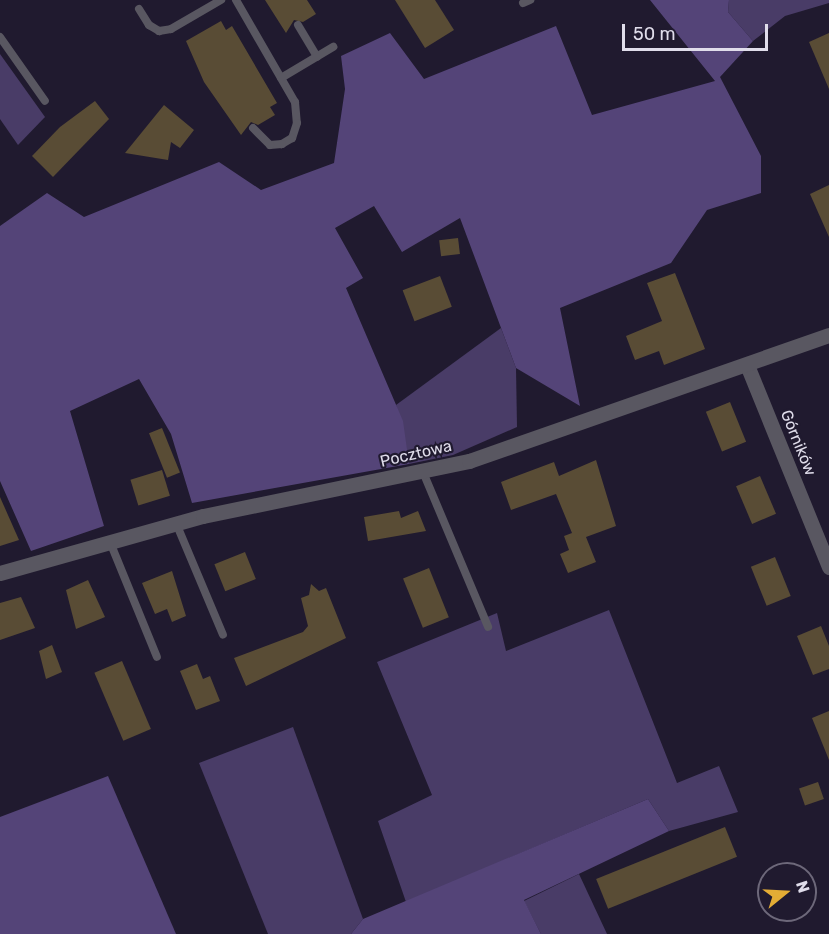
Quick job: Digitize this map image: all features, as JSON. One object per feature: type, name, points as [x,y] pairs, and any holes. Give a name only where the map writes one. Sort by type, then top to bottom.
[{"type":"street","name":"Pocztowa","points":[[0,573],[176,523],[423,472],[829,336]]},
{"type":"street","name":"Górników","points":[[747,365],[829,567]]},
{"type":"lane","points":[[139,9],[149,25],[159,31],[171,29],[221,0]]},
{"type":"lane","points":[[236,0],[295,102],[292,138],[270,145],[253,128]]},
{"type":"lane","points":[[298,26],[317,57]]},
{"type":"lane","points":[[0,37],[45,101]]},
{"type":"lane","points":[[281,78],[333,47]]},
{"type":"lane","points":[[423,472],[488,627]]},
{"type":"lane","points":[[176,523],[223,635]]},
{"type":"lane","points":[[110,542],[157,657]]},
{"type":"shaded area","points":[[650,0],[729,0],[728,12],[753,41],[720,77],[761,156],[761,193],[707,210],[671,263],[560,308],[580,406],[516,368],[460,218],[402,252],[374,206],[335,228],[363,278],[346,288],[403,421],[409,464],[192,503],[171,434],[139,379],[70,411],[104,526],[31,551],[0,481],[0,226],[47,193],[84,217],[219,162],[261,190],[334,163],[345,89],[341,56],[390,33],[424,79],[556,26],[592,115],[715,81]]},
{"type":"shaded area","points":[[729,0],[829,0],[829,3],[785,16],[753,41],[728,12]]},
{"type":"shaded area","points":[[0,54],[45,117],[18,145],[0,119]]},
{"type":"shaded area","points":[[501,328],[516,368],[517,427],[453,455],[409,464],[396,405]]},
{"type":"shaded area","points":[[609,610],[677,783],[719,766],[738,812],[669,831],[648,799],[406,902],[378,821],[432,795],[377,662],[497,613],[506,651]]},
{"type":"shaded area","points":[[293,727],[363,919],[351,934],[268,934],[199,763]]},
{"type":"shaded area","points":[[108,776],[176,934],[0,934],[0,817]]},
{"type":"shaded area","points":[[648,799],[669,831],[524,900],[541,934],[351,934],[363,919]]},
{"type":"shaded area","points":[[579,874],[607,934],[541,934],[524,901]]},
{"type":"building","points":[[265,0],[307,0],[316,14],[303,22],[294,20],[286,33]]},
{"type":"building","points":[[395,0],[435,0],[454,30],[425,48]]},
{"type":"building","points":[[221,21],[226,30],[232,26],[277,103],[270,107],[275,115],[258,125],[251,122],[241,135],[204,82],[186,41]]},
{"type":"building","points":[[829,33],[829,89],[809,42]]},
{"type":"building","points":[[95,101],[109,119],[53,177],[32,156],[60,127]]},
{"type":"building","points":[[164,105],[194,130],[180,148],[171,142],[168,160],[125,153]]},
{"type":"building","points":[[829,185],[829,237],[810,194]]},
{"type":"building","points":[[458,238],[460,254],[441,256],[439,240]]},
{"type":"building","points":[[675,273],[705,349],[664,365],[659,351],[635,360],[626,336],[662,321],[647,283]]},
{"type":"building","points":[[440,276],[452,307],[414,321],[403,290]]},
{"type":"building","points":[[730,402],[746,442],[722,452],[706,412]]},
{"type":"building","points":[[162,428],[180,473],[167,478],[149,433]]},
{"type":"building","points":[[596,460],[616,526],[586,537],[596,562],[568,573],[560,554],[569,550],[564,536],[572,533],[556,494],[511,510],[501,482],[554,462],[559,476]]},
{"type":"building","points":[[162,470],[170,496],[138,505],[130,480]]},
{"type":"building","points":[[760,476],[776,514],[752,524],[736,486]]},
{"type":"building","points":[[0,497],[19,540],[0,546]]},
{"type":"building","points":[[399,511],[401,518],[418,511],[426,531],[368,541],[364,517]]},
{"type":"building","points":[[245,552],[256,579],[225,591],[214,564]]},
{"type":"building","points":[[775,557],[791,596],[767,606],[751,567]]},
{"type":"building","points":[[429,568],[449,617],[423,628],[403,578]]},
{"type":"building","points":[[172,571],[186,616],[172,622],[167,609],[155,614],[142,583]]},
{"type":"building","points":[[88,580],[105,617],[76,629],[66,590]]},
{"type":"building","points":[[311,584],[319,591],[326,588],[346,638],[246,686],[234,658],[303,632],[308,626],[301,598],[309,595]]},
{"type":"building","points":[[21,597],[35,628],[0,640],[0,603]]},
{"type":"building","points":[[821,626],[829,646],[829,669],[813,675],[797,636]]},
{"type":"building","points":[[52,645],[62,672],[46,679],[39,651]]},
{"type":"building","points":[[122,661],[151,729],[123,741],[94,673]]},
{"type":"building","points":[[197,664],[203,679],[210,676],[220,701],[196,710],[180,671]]},
{"type":"building","points":[[829,711],[829,760],[812,718]]},
{"type":"building","points":[[818,782],[824,799],[805,806],[799,789]]},
{"type":"building","points":[[725,827],[737,857],[608,909],[596,879]]}]
